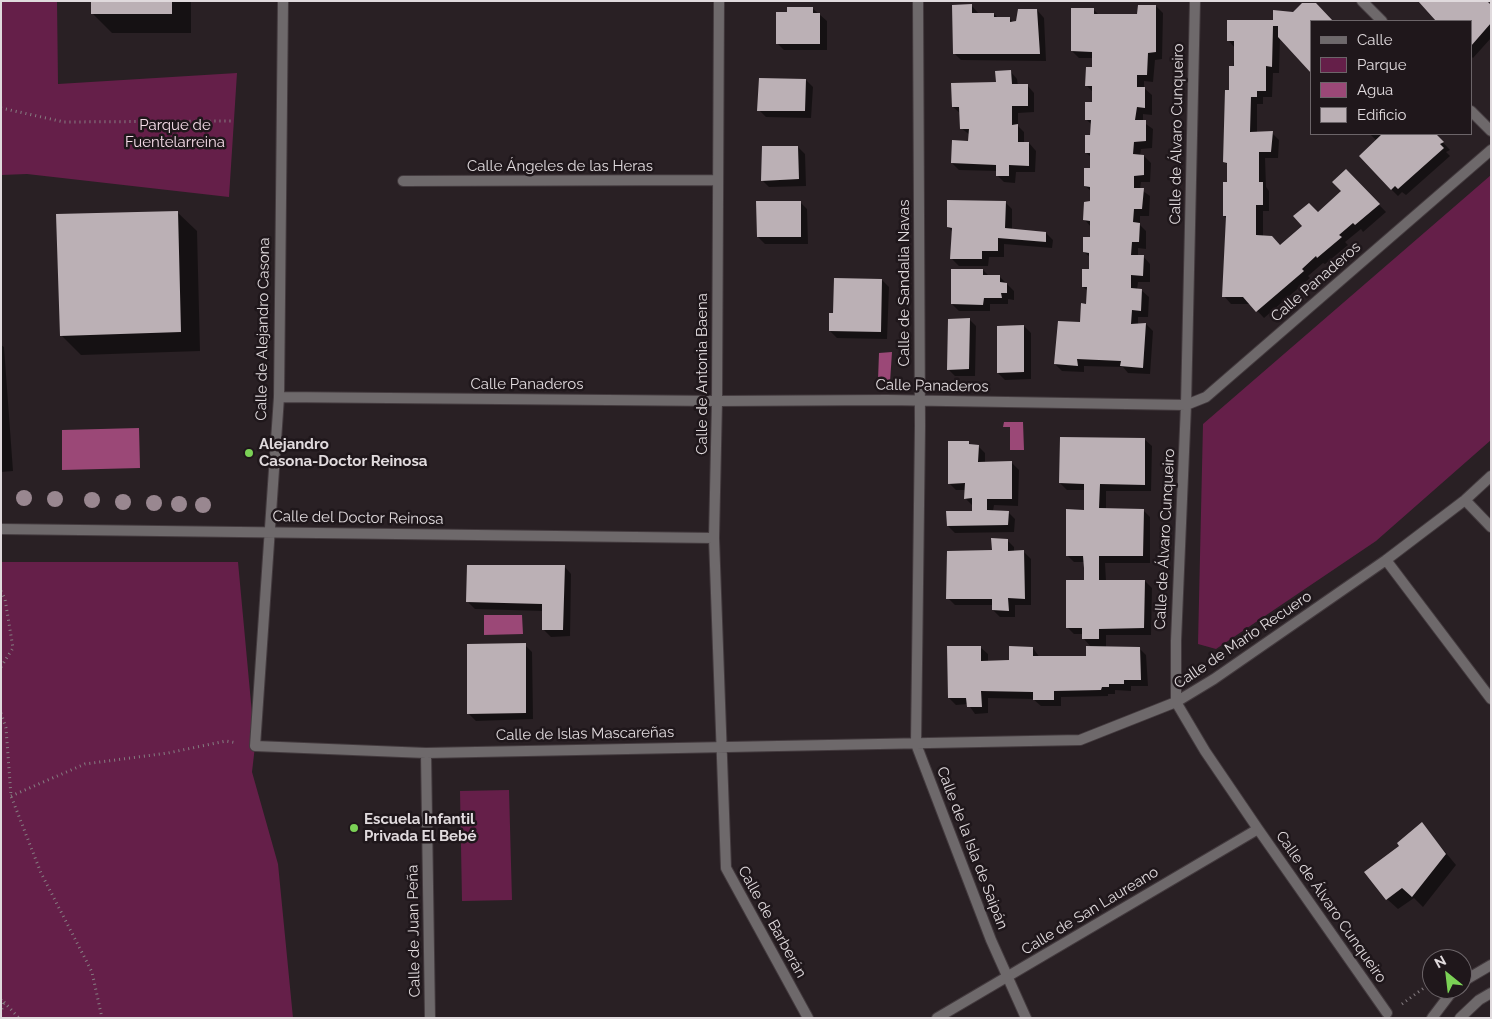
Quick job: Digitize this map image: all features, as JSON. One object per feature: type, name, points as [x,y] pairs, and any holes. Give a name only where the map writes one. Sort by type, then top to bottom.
[{"type":"street","name":"Calle de Alejandro Casona","points":[[256,746],[279,397],[283,1]]},
{"type":"street","name":"Calle de Antonia Baena","points":[[719,1],[717,401],[714,538],[723,746]]},
{"type":"street","name":"Calle de Sandalia Navas","points":[[916,744],[920,401],[918,1]]},
{"type":"street","name":"Calle de Álvaro Cunqueiro","points":[[1195,1],[1186,405],[1176,641],[1176,702],[1258,829],[1387,1013]]},
{"type":"street","points":[[1362,1],[1381,20]]},
{"type":"street","points":[[1472,112],[1491,131]]},
{"type":"street","name":"Calle Panaderos","points":[[279,397],[920,401],[1186,405],[1206,397],[1491,150]]},
{"type":"street","name":"Calle Ángeles de las Heras","points":[[404,181],[717,180]]},
{"type":"street","name":"Calle de Mario Recuero","points":[[916,744],[1080,740],[1176,702],[1214,679],[1386,560],[1465,500],[1491,476]]},
{"type":"street","points":[[1465,500],[1491,527]]},
{"type":"street","name":"Calle del Doctor Reinosa","points":[[1,530],[714,538]]},
{"type":"street","points":[[1386,560],[1491,699]]},
{"type":"street","name":"Calle de Islas Mascareñas","points":[[256,746],[426,753],[723,746],[916,744]]},
{"type":"street","name":"Calle de la Isla de Saipán","points":[[916,744],[991,940],[1026,1018]]},
{"type":"street","name":"Calle de Barberán","points":[[723,746],[726,868],[808,1018]]},
{"type":"street","name":"Calle de Juan Peña","points":[[426,753],[430,1018]]},
{"type":"street","name":"Calle de San Laureano","points":[[936,1018],[1258,829]]},
{"type":"street","points":[[1472,976],[1491,966]]},
{"type":"street","points":[[1460,1018],[1479,1000],[1491,993]]},
{"type":"street","points":[[1432,1018],[1446,999]]},
{"type":"path","points":[[1,108],[64,122],[234,121]]},
{"type":"path","points":[[1,591],[5,600],[13,648],[1,667]]},
{"type":"path","points":[[1,713],[6,728],[11,796],[41,873],[92,972],[102,1018]]},
{"type":"path","points":[[11,796],[85,764],[168,753],[226,741],[256,746]]},
{"type":"path","points":[[1387,1013],[1422,990]]},
{"type":"path","points":[[1,1012],[2,1001]]},
{"type":"path","points":[[2,1001],[19,1018]]},
{"type":"green space","name":"Parque de Fuentelarreina","points":[[1,1],[57,1],[58,84],[237,73],[229,197],[27,174],[1,175]]},
{"type":"green space","points":[[1491,175],[1491,440],[1376,541],[1216,649],[1198,644],[1203,424]]},
{"type":"green space","points":[[1,562],[238,562],[255,746],[252,772],[278,864],[293,1018],[1,1018]]},
{"type":"green space","points":[[509,790],[512,900],[462,901],[460,791]]},
{"type":"water","points":[[892,352],[890,382],[878,380],[879,353]]},
{"type":"water","points":[[1004,422],[1023,422],[1024,450],[1010,450],[1010,427],[1003,427]]},
{"type":"water","points":[[139,428],[140,468],[62,470],[62,430]]},
{"type":"water","points":[[484,615],[522,615],[523,634],[484,635]]},
{"type":"building","points":[[91,1],[172,1],[172,14],[91,14]]},
{"type":"building","points":[[1418,1],[1487,1],[1491,5],[1491,23],[1472,45],[1472,20],[1435,20]]},
{"type":"building","points":[[1302,3],[1316,3],[1332,20],[1310,20],[1310,72],[1278,37],[1278,26],[1273,26],[1272,67],[1266,66],[1266,91],[1257,91],[1257,97],[1251,97],[1250,132],[1273,131],[1271,152],[1259,152],[1259,182],[1263,182],[1263,205],[1256,205],[1256,235],[1272,236],[1280,245],[1302,226],[1293,216],[1309,203],[1318,212],[1341,191],[1332,182],[1346,169],[1380,204],[1355,225],[1353,223],[1339,235],[1342,237],[1317,258],[1316,256],[1302,269],[1304,271],[1256,312],[1243,297],[1222,297],[1226,216],[1223,216],[1223,182],[1227,182],[1227,163],[1223,162],[1225,90],[1229,90],[1229,66],[1234,66],[1234,41],[1227,41],[1227,20],[1273,20],[1273,10],[1293,12]]},
{"type":"building","points":[[972,4],[972,13],[994,13],[994,17],[1010,17],[1010,22],[1016,21],[1018,9],[1037,9],[1040,54],[953,54],[952,5]]},
{"type":"building","points":[[1138,5],[1156,5],[1156,52],[1148,53],[1147,75],[1137,75],[1137,87],[1145,87],[1145,108],[1137,107],[1135,120],[1146,120],[1146,141],[1134,142],[1133,154],[1144,155],[1144,175],[1134,176],[1134,188],[1144,188],[1142,209],[1134,209],[1133,222],[1140,223],[1139,242],[1132,242],[1131,255],[1144,255],[1143,276],[1131,275],[1131,288],[1142,289],[1141,311],[1132,310],[1131,324],[1146,323],[1143,368],[1120,366],[1121,361],[1077,359],[1078,366],[1054,364],[1058,321],[1080,322],[1081,303],[1086,304],[1087,287],[1082,287],[1082,269],[1089,269],[1089,253],[1083,252],[1083,237],[1090,237],[1090,221],[1083,220],[1084,202],[1090,201],[1090,187],[1084,186],[1084,168],[1090,168],[1090,153],[1085,153],[1085,135],[1090,135],[1091,120],[1085,120],[1085,102],[1092,102],[1092,86],[1085,86],[1086,67],[1092,67],[1092,52],[1071,51],[1071,8],[1094,8],[1094,14],[1137,14]]},
{"type":"building","points":[[787,7],[813,7],[813,13],[820,13],[820,44],[776,44],[776,12],[787,12]]},
{"type":"building","points":[[1011,70],[1012,84],[1028,84],[1028,106],[1012,106],[1012,125],[1018,124],[1018,142],[1029,142],[1029,166],[1009,165],[1009,176],[996,176],[996,165],[951,163],[952,140],[968,141],[969,129],[960,129],[959,107],[952,107],[951,83],[996,82],[995,71]]},
{"type":"building","points":[[759,78],[806,79],[805,111],[757,111]]},
{"type":"building","points":[[1381,135],[1437,135],[1444,142],[1440,144],[1444,148],[1398,189],[1395,186],[1391,190],[1359,156]]},
{"type":"building","points":[[762,146],[798,146],[799,179],[761,181]]},
{"type":"building","points":[[947,200],[1006,201],[1005,228],[1046,232],[1046,242],[998,238],[998,251],[982,251],[982,259],[950,259],[952,228],[947,227]]},
{"type":"building","points":[[756,201],[801,201],[801,237],[757,237]]},
{"type":"building","points":[[178,211],[181,332],[60,336],[56,214]]},
{"type":"building","points":[[951,269],[983,269],[983,275],[1000,275],[1000,282],[1007,283],[1007,293],[1001,293],[1002,298],[984,298],[983,305],[951,304]]},
{"type":"building","points":[[834,278],[882,279],[881,332],[829,331],[829,313],[833,313]]},
{"type":"building","points":[[970,318],[969,369],[947,370],[948,319]]},
{"type":"building","points":[[1024,325],[1024,372],[997,373],[997,326]]},
{"type":"building","points":[[1060,437],[1145,438],[1145,485],[1100,484],[1099,508],[1144,509],[1143,556],[1099,556],[1099,580],[1145,580],[1144,628],[1099,629],[1099,639],[1082,639],[1082,628],[1066,628],[1066,580],[1084,580],[1084,568],[1083,556],[1066,556],[1066,509],[1084,510],[1084,484],[1059,483]]},
{"type":"building","points":[[948,441],[969,441],[969,444],[979,445],[978,462],[1012,461],[1012,499],[987,499],[987,510],[1009,511],[1008,525],[947,526],[946,511],[972,511],[972,498],[964,499],[965,483],[948,484]]},
{"type":"building","points":[[991,538],[1008,539],[1008,551],[1024,550],[1025,599],[1008,598],[1009,611],[992,610],[992,599],[946,599],[947,551],[992,550]]},
{"type":"building","points":[[467,565],[565,565],[563,630],[542,630],[542,604],[466,602]]},
{"type":"building","points":[[526,643],[526,713],[467,714],[467,644]]},
{"type":"building","points":[[947,646],[981,646],[981,661],[1009,660],[1009,646],[1033,647],[1033,656],[1086,656],[1086,646],[1140,647],[1141,680],[1124,680],[1124,684],[1109,684],[1109,687],[1102,687],[1101,690],[1054,691],[1054,700],[1033,700],[1033,692],[981,691],[982,707],[967,707],[966,698],[948,698]]},
{"type":"building","points":[[1422,822],[1446,854],[1412,897],[1402,888],[1386,900],[1364,872],[1399,846],[1397,843]]},
{"type":"place","name":"Alejandro Casona-Doctor Reinosa","points":[[249,453]]},
{"type":"place","name":"Escuela Infantil Privada El Bebé","points":[[354,828]]}]
